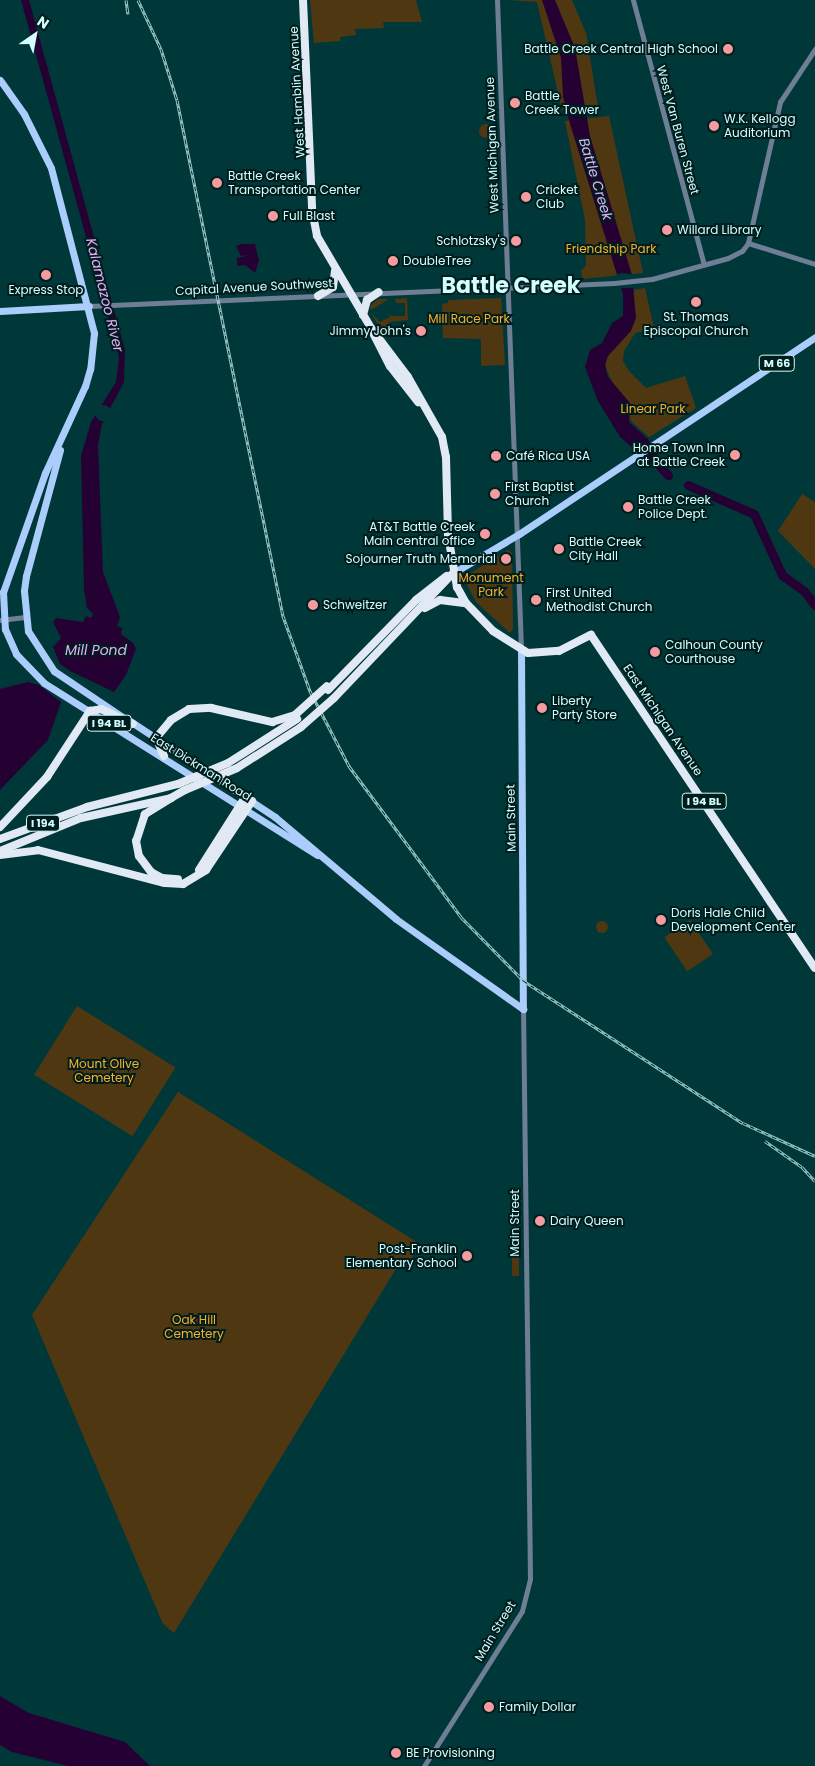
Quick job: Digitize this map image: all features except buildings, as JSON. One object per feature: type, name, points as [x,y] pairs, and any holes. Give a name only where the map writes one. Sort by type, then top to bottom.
[{"type":"highway","name":"West Hamblin Avenue","points":[[303,0],[313,219],[321,245],[349,294],[371,328],[403,369],[436,426],[446,457],[448,535],[453,573],[466,603]]},
{"type":"highway","points":[[318,296],[333,287],[335,268]]},
{"type":"highway","points":[[363,315],[367,300],[379,292]]},
{"type":"highway","name":"I 194","points":[[0,851],[81,818],[171,798],[236,768],[302,727],[334,698],[417,613],[453,573]]},
{"type":"highway","name":"I 194","points":[[0,839],[86,808],[178,784],[228,763],[296,717],[336,682],[434,584],[453,573]]},
{"type":"highway","points":[[417,613],[440,600],[466,603],[493,630],[521,650]]},
{"type":"highway","name":"East Michigan Avenue","points":[[521,650],[554,652],[591,635],[815,968]]},
{"type":"highway","points":[[164,756],[156,738],[180,713],[200,707],[263,721],[278,722],[296,717]]},
{"type":"highway","points":[[0,828],[47,777],[90,711],[102,709],[133,724]]},
{"type":"highway","points":[[171,798],[145,814],[136,841],[139,856],[151,872],[175,879],[187,878],[204,864],[249,798]]},
{"type":"highway","points":[[0,854],[21,850],[66,856],[165,884],[192,881],[211,863],[243,807]]},
{"type":"main road","name":"I 94 BL","points":[[0,80],[24,114],[51,168],[89,306]]},
{"type":"main road","name":"Capital Avenue Southwest","points":[[0,311],[89,306]]},
{"type":"main road","name":"East Dickman Road","points":[[89,306],[94,333],[90,369],[62,442],[26,576],[25,617],[34,642],[54,670],[133,724],[249,798],[434,948],[522,1009]]},
{"type":"main road","name":"M 66","points":[[453,573],[519,534],[815,337]]},
{"type":"main road","name":"East Dickman Road","points":[[62,442],[45,473],[3,592],[1,620],[13,648],[25,666],[44,683],[164,756],[317,855]]},
{"type":"main road","name":"Main Street","points":[[521,650],[522,1009]]},
{"type":"street","name":"West Michigan Avenue","points":[[497,0],[509,289]]},
{"type":"street","name":"West Van Buren Street","points":[[633,0],[704,265]]},
{"type":"street","points":[[815,49],[780,102],[748,243],[815,264]]},
{"type":"street","name":"Capital Avenue Southwest","points":[[89,306],[379,292],[509,289],[636,281],[736,256],[748,243]]},
{"type":"street","points":[[509,289],[519,534],[521,650]]},
{"type":"street","points":[[1,620],[25,617]]},
{"type":"street","name":"Main Street","points":[[424,1766],[522,1611],[530,1579],[522,1009]]},
{"type":"green space","points":[[310,0],[416,0],[422,22],[383,22],[384,28],[355,29],[356,35],[340,37],[341,41],[314,43]]},
{"type":"green space","points":[[508,0],[572,0],[586,33],[598,107],[562,110],[537,2]]},
{"type":"green space","name":"Friendship Park","points":[[609,116],[643,273],[582,279],[581,270],[586,266],[585,220],[565,121]]},
{"type":"green space","points":[[486,124],[491,126],[493,131],[491,136],[486,138],[481,136],[479,131],[481,126]]},
{"type":"green space","name":"Linear Park","points":[[645,288],[656,337],[645,331],[635,333],[624,351],[623,361],[629,371],[646,388],[685,376],[696,408],[649,437],[632,422],[607,371],[604,358],[630,323],[634,290]]},
{"type":"green space","points":[[407,298],[408,320],[389,322],[385,336],[371,313],[380,322],[390,317],[389,312],[391,316],[405,316],[405,303],[396,303],[395,299]]},
{"type":"green space","name":"Mill Race Park","points":[[501,298],[505,365],[481,366],[481,339],[443,338],[442,304],[448,303],[448,300]]},
{"type":"green space","points":[[378,299],[389,299],[371,310],[370,306]]},
{"type":"green space","points":[[802,494],[815,502],[815,569],[778,531]]},
{"type":"green space","name":"Monument Park","points":[[508,550],[512,553],[513,629],[510,633],[476,602],[465,581],[469,574]]},
{"type":"green space","points":[[690,920],[713,954],[687,971],[664,937]]},
{"type":"green space","points":[[600,921],[604,921],[608,927],[604,933],[600,933],[596,929],[596,925]]},
{"type":"green space","name":"Mount Olive Cemetery","points":[[77,1006],[175,1067],[132,1136],[34,1075]]},
{"type":"green space","name":"Oak Hill Cemetery","points":[[178,1092],[420,1244],[405,1269],[397,1267],[174,1633],[163,1624],[32,1315]]},
{"type":"green space","points":[[512,1240],[519,1240],[519,1276],[512,1276]]},
{"type":"water","points":[[21,0],[29,0],[125,350],[124,382],[102,424],[98,445],[103,572],[120,617],[117,626],[122,628],[121,634],[133,643],[136,649],[126,675],[114,692],[70,671],[60,664],[53,647],[61,638],[53,622],[56,618],[83,622],[86,616],[91,618],[93,614],[87,608],[84,589],[81,456],[91,422],[116,382],[119,357]]},
{"type":"water","points":[[542,0],[555,0],[575,48],[590,136],[632,275],[636,318],[631,331],[608,356],[605,365],[608,377],[630,403],[629,422],[648,439],[659,458],[651,464],[620,437],[598,401],[585,367],[590,350],[602,343],[612,323],[623,316],[623,294],[571,127],[563,97],[561,58]]},
{"type":"water","points":[[255,244],[259,261],[255,273],[245,265],[237,266],[237,258],[250,255],[241,256],[236,246]]},
{"type":"water","points":[[28,682],[39,685],[61,702],[48,740],[0,790],[0,689]]},
{"type":"water","points":[[0,1696],[29,1713],[125,1742],[150,1766],[68,1766],[12,1752],[0,1745]]},
{"type":"pier","points":[[621,273],[633,274],[635,288],[619,288],[615,275]]},
{"type":"pier","points":[[103,405],[109,407],[111,413],[109,419],[103,421],[97,419],[95,413],[97,407]]},
{"type":"waterway","name":"Battle Creek","points":[[648,453],[668,475]]},
{"type":"waterway","name":"Battle Creek","points":[[688,485],[754,514],[782,575],[804,591],[815,605]]},
{"type":"railway","points":[[126,0],[128,14]]},
{"type":"railway","points":[[138,0],[161,49],[177,100],[283,616],[310,691],[349,766],[461,917],[524,981],[743,1123],[815,1156]]},
{"type":"railway","points":[[765,1141],[802,1167],[815,1181]]},
{"type":"place","name":"Battle Creek Central High School","points":[[728,49]]},
{"type":"place","name":"Battle Creek Tower","points":[[515,103]]},
{"type":"place","name":"W.K. Kellogg Auditorium","points":[[714,126]]},
{"type":"place","name":"Battle Creek Transportation Center","points":[[217,183]]},
{"type":"place","name":"Cricket Club","points":[[526,197]]},
{"type":"place","name":"Full Blast","points":[[273,216]]},
{"type":"place","name":"Willard Library","points":[[667,230]]},
{"type":"place","name":"Schlotzsky's","points":[[516,241]]},
{"type":"place","name":"DoubleTree","points":[[393,261]]},
{"type":"place","name":"Express Stop","points":[[46,275]]},
{"type":"place","name":"St. Thomas Episcopal Church","points":[[696,302]]},
{"type":"place","name":"Jimmy John's","points":[[421,331]]},
{"type":"place","name":"Home Town Inn at Battle Creek","points":[[735,455]]},
{"type":"place","name":"Café Rica USA","points":[[496,456]]},
{"type":"place","name":"First Baptist Church","points":[[495,494]]},
{"type":"place","name":"Battle Creek Police Dept.","points":[[628,507]]},
{"type":"place","name":"AT&T Battle Creek Main central office","points":[[485,534]]},
{"type":"place","name":"Battle Creek City Hall","points":[[559,549]]},
{"type":"place","name":"Sojourner Truth Memorial","points":[[506,559]]},
{"type":"place","name":"First United Methodist Church","points":[[536,600]]},
{"type":"place","name":"Schweitzer","points":[[313,605]]},
{"type":"place","name":"Calhoun County Courthouse","points":[[655,652]]},
{"type":"place","name":"Liberty Party Store","points":[[542,708]]},
{"type":"place","name":"Doris Hale Child Development Center","points":[[661,920]]},
{"type":"place","name":"Dairy Queen","points":[[540,1221]]},
{"type":"place","name":"Post-Franklin Elementary School","points":[[467,1256]]},
{"type":"place","name":"Family Dollar","points":[[489,1707]]},
{"type":"place","name":"BE Provisioning","points":[[396,1753]]},
{"type":"district","name":"Battle Creek","points":[[511,286]]},
{"type":"water label","name":"Kalamazoo River","points":[[105,295]]},
{"type":"water label","name":"Mill Pond","points":[[96,650]]}]
